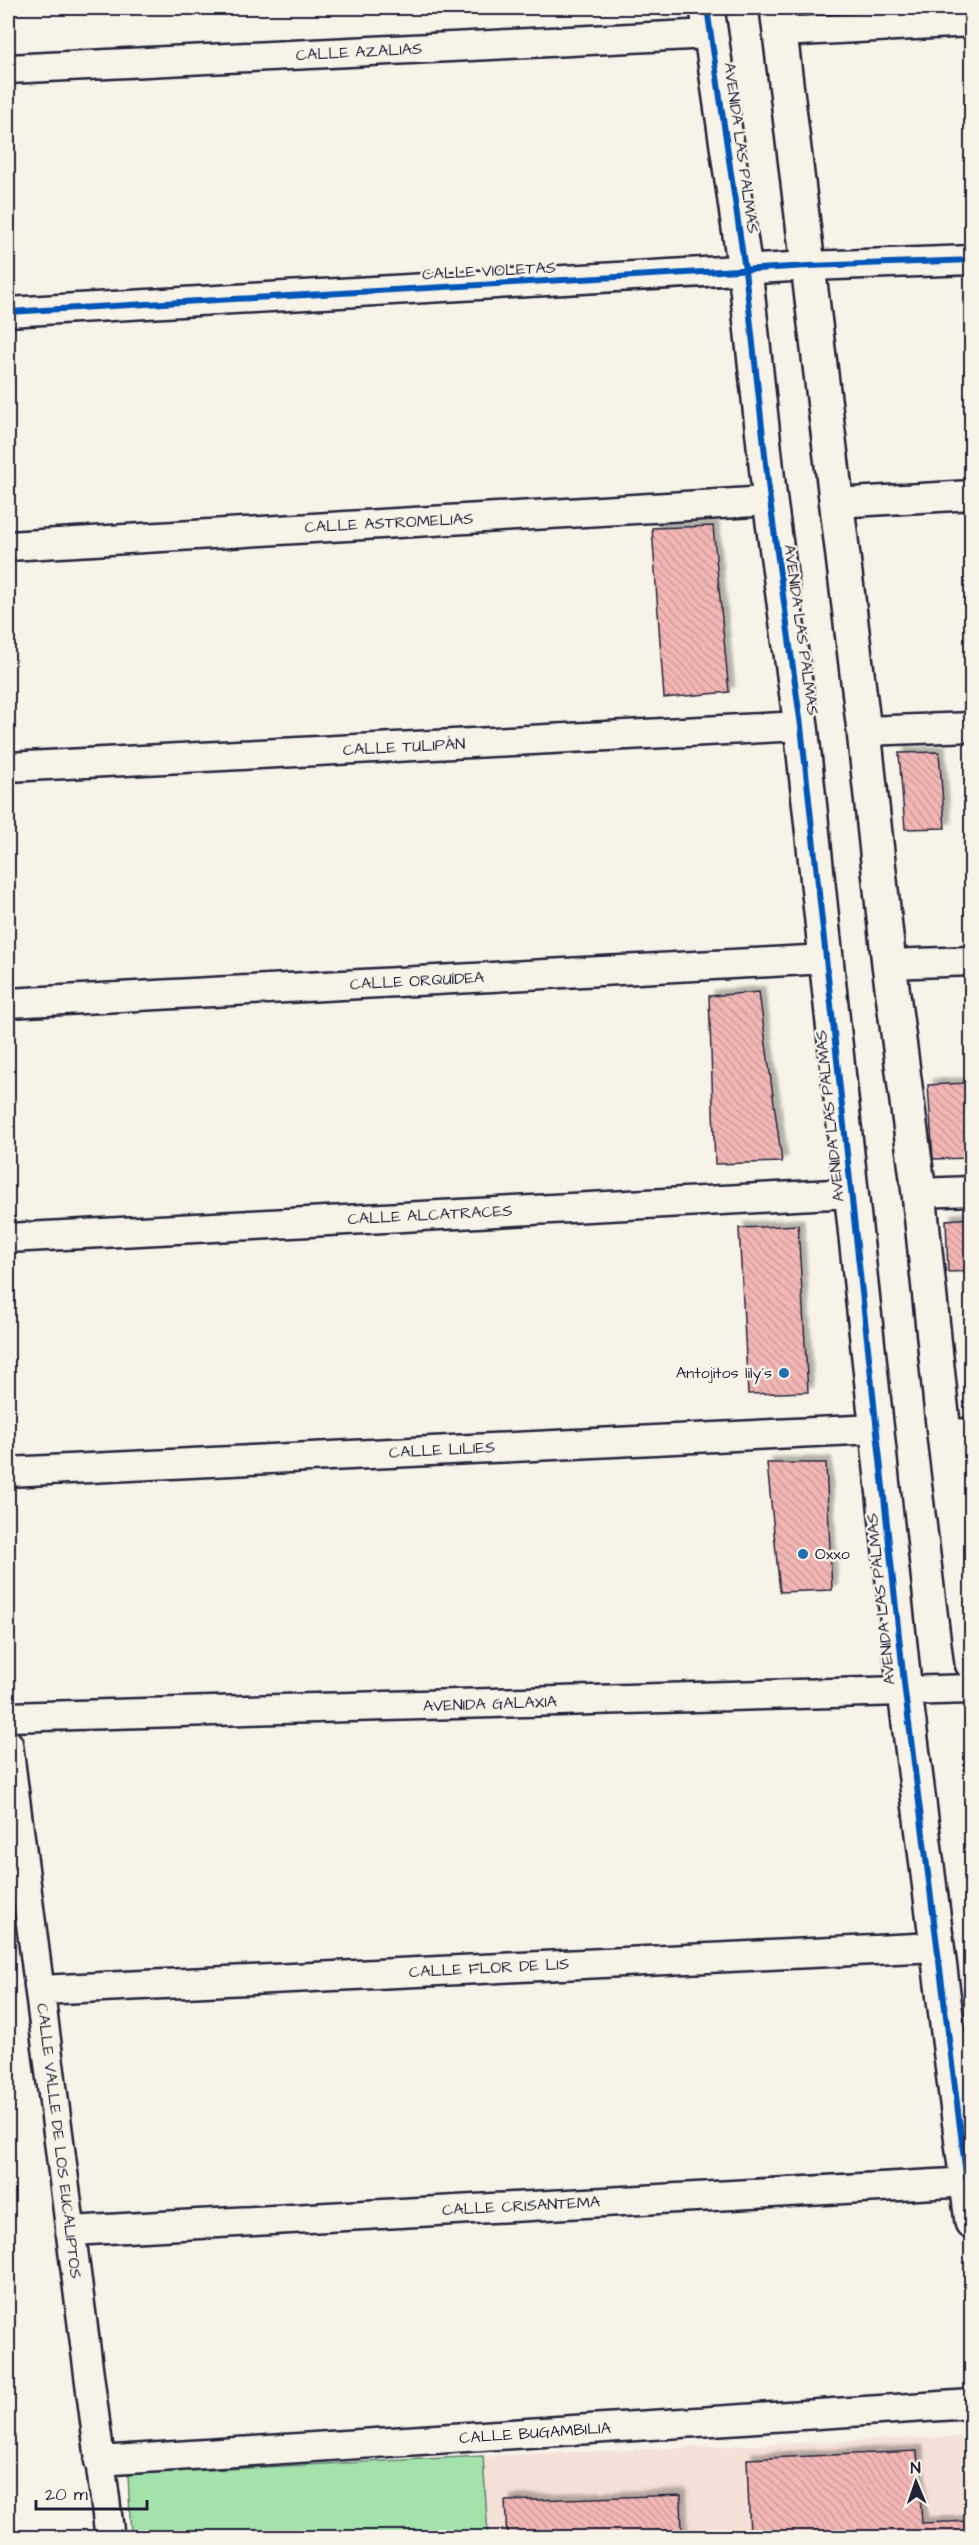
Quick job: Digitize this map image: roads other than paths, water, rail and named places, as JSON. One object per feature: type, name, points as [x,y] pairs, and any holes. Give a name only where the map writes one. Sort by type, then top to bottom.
[{"type":"street","points":[[972,22],[778,20],[864,731],[889,964],[919,1193],[958,1433],[972,1663]]},
{"type":"street","name":"CALLE AZALIAS","points":[[8,69],[709,21]]},
{"type":"street","name":"AVENIDA LAS PALMAS","points":[[709,21],[745,270],[770,501],[801,726],[905,1692],[969,2182],[972,2222]]},
{"type":"street","name":"CALLE VIOLETAS","points":[[8,312],[809,266],[972,260]]},
{"type":"street","points":[[835,503],[972,495]]},
{"type":"street","name":"CALLE ASTROMELIAS","points":[[8,546],[770,501]]},
{"type":"street","name":"CALLE TULIPÁN","points":[[8,767],[801,726]]},
{"type":"street","points":[[864,731],[972,727]]},
{"type":"street","name":"CALLE ORQUÍDEA","points":[[8,1003],[826,959]]},
{"type":"street","points":[[889,964],[972,961]]},
{"type":"street","points":[[919,1193],[972,1191]]},
{"type":"street","name":"CALLE ALCATRACES","points":[[8,1238],[852,1192]]},
{"type":"street","name":"CALLE LILIES","points":[[8,1472],[876,1429]]},
{"type":"street","name":"AVENIDA GALAXIA","points":[[8,1717],[972,1689]]},
{"type":"street","name":"CALLE VALLE DE LOS EUCALIPTOS","points":[[8,1744],[110,2538]]},
{"type":"street","name":"CALLE FLOR DE LIS","points":[[40,1990],[937,1947]]},
{"type":"street","name":"CALLE CRISANTEMA","points":[[70,2231],[969,2182]]},
{"type":"street","name":"CALLE BUGAMBILIA","points":[[99,2461],[972,2404]]},
{"type":"place","name":"Antojitos lily´s","points":[[784,1373]]},
{"type":"place","name":"Oxxo","points":[[803,1554]]}]
